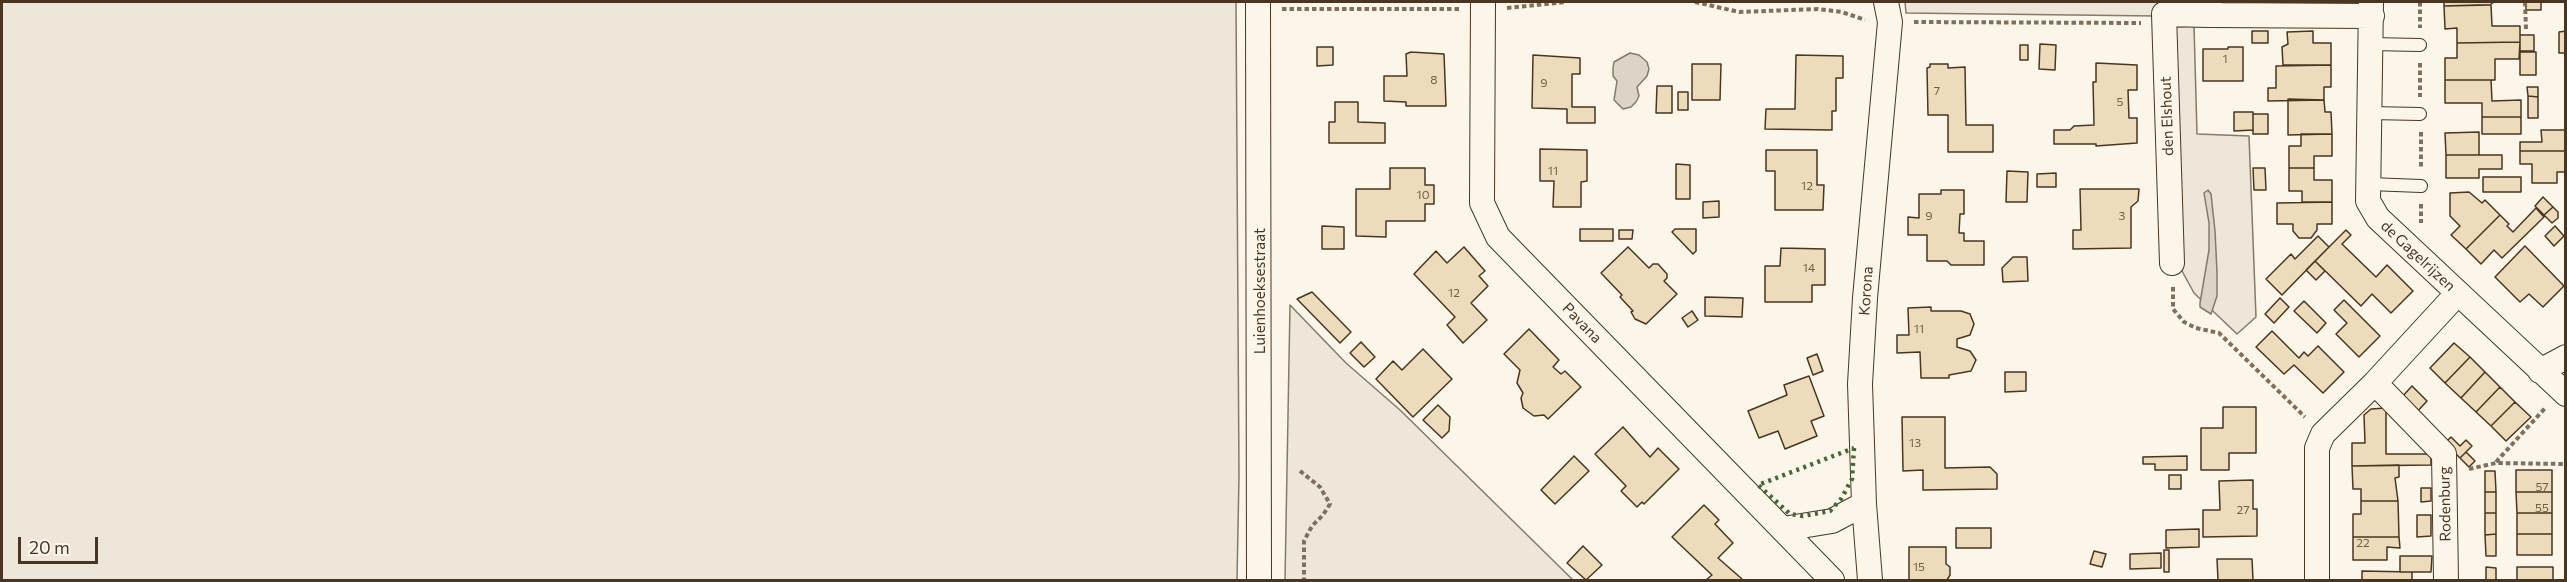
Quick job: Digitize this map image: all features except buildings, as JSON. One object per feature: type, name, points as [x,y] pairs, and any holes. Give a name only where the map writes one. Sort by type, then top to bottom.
[{"type":"street","name":"Luienhoeksestraat","points":[[1258,2],[1259,580]]},
{"type":"street","name":"Pavana","points":[[1483,5],[1482,203],[1498,237],[1832,580]]},
{"type":"street","points":[[2164,22],[2164,14],[2209,8],[2371,9]]},
{"type":"street","name":"de Gagelrijzen","points":[[2371,9],[2368,201],[2378,218],[2563,392]]},
{"type":"street","name":"Korona","points":[[1870,580],[1864,504],[1860,384],[1888,12]]},
{"type":"street","name":"den Elshout","points":[[2164,22],[2172,263]]},
{"type":"street","points":[[2317,580],[2317,448],[2323,434],[2375,383],[2457,294]]},
{"type":"street","points":[[2540,371],[2565,357]]},
{"type":"street","name":"Rodenburg","points":[[2375,383],[2444,454],[2446,580]]},
{"type":"street","points":[[1783,529],[1832,521],[1864,504]]},
{"type":"lane","points":[[2371,44],[2420,45]]},
{"type":"lane","points":[[2370,113],[2420,114]]},
{"type":"lane","points":[[2369,184],[2421,186]]},
{"type":"path","points":[[1294,9],[1566,2]]},
{"type":"path","points":[[1695,2],[1740,12],[1818,9],[1842,12],[1875,24],[1888,12],[2164,22]]},
{"type":"path","points":[[2525,2],[2526,29]]},
{"type":"path","points":[[2172,263],[2173,309],[2184,322],[2196,328],[2219,333],[2323,434]]},
{"type":"path","points":[[2496,463],[2563,392]]},
{"type":"path","points":[[2445,468],[2472,470],[2496,463],[2565,464]]},
{"type":"path","points":[[1300,471],[1320,486],[1330,504],[1312,526],[1304,541],[1304,580]]},
{"type":"shaded area","points":[[2,2],[1236,2],[1239,476],[1237,580],[2,580]]},
{"type":"shaded area","points":[[1905,2],[2194,2],[2194,4],[2156,5],[2156,16],[1906,13]]},
{"type":"shaded area","points":[[2194,26],[2197,134],[2249,136],[2256,317],[2237,334],[2194,293],[2182,271],[2173,27]]},
{"type":"shaded area","points":[[1630,53],[1639,55],[1647,62],[1649,69],[1647,76],[1637,87],[1639,96],[1636,102],[1631,107],[1623,109],[1614,100],[1617,81],[1613,76],[1613,68],[1614,62]]},
{"type":"shaded area","points":[[2208,190],[2211,194],[2217,272],[2217,296],[2211,314],[2200,307],[2209,250],[2209,223],[2204,193]]},
{"type":"shaded area","points":[[1290,305],[1346,363],[1400,410],[1573,580],[1285,580]]},
{"type":"hedge","points":[[1854,448],[1852,479],[1841,499],[1830,511],[1803,516],[1790,514],[1758,485],[1854,448]]}]
